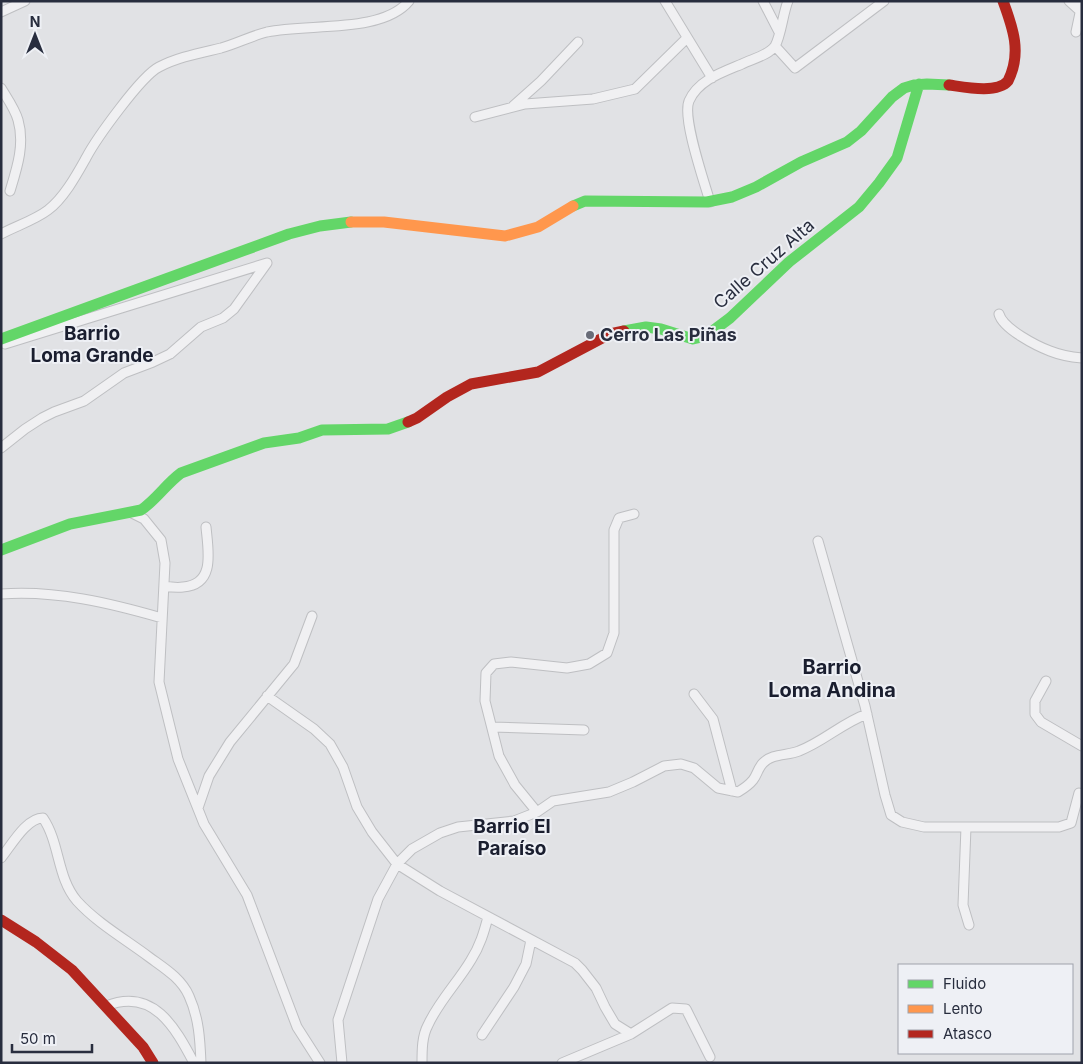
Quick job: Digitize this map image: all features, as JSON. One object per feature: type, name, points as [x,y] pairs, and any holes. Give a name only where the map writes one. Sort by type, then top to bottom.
[{"type":"street","points":[[1,12],[25,1]]},
{"type":"street","points":[[1,234],[49,210],[77,176],[86,156],[143,79],[158,67],[176,59],[222,48],[266,32],[376,21],[402,8],[409,1]]},
{"type":"street","points":[[666,1],[712,78]]},
{"type":"street","points":[[763,1],[779,32]]},
{"type":"street","points":[[710,202],[690,128],[688,107],[694,92],[712,78],[770,51],[775,46],[788,1]]},
{"type":"street","points":[[775,46],[795,68],[884,1]]},
{"type":"street","points":[[1,339],[285,236],[344,222],[398,223],[457,233],[504,236],[519,234],[533,228],[556,217],[578,203],[710,202],[733,197],[801,162],[829,152],[861,132],[896,93],[905,87],[919,84],[998,88],[1005,84],[1010,78],[1016,61],[1017,45],[1003,1]]},
{"type":"street","points":[[1069,1],[1079,6],[1076,32]]},
{"type":"street","points":[[475,118],[525,104],[593,99],[635,89],[687,38]]},
{"type":"street","points":[[511,108],[540,82],[578,42]]},
{"type":"street","name":"Calle Cruz Alta","points":[[1,550],[70,524],[132,513],[147,506],[171,480],[181,473],[264,443],[299,438],[322,430],[388,429],[401,425],[417,418],[447,397],[471,384],[538,372],[610,334],[646,327],[661,329],[693,339],[706,336],[730,318],[789,262],[859,207],[880,183],[897,158],[919,84]]},
{"type":"street","points":[[1,88],[18,120],[20,137],[18,165],[10,191]]},
{"type":"street","points":[[1,345],[267,263],[234,309],[223,318],[201,327],[170,354],[124,373],[84,401],[42,418],[25,428],[1,448]]},
{"type":"street","points":[[999,314],[1001,320],[1011,329],[1036,345],[1051,351],[1082,358]]},
{"type":"street","points":[[132,513],[144,519],[161,540],[165,563],[158,682],[178,759],[204,824],[247,895],[297,1027],[320,1063]]},
{"type":"street","points":[[536,812],[515,785],[499,756],[485,701],[486,673],[494,664],[510,662],[567,668],[590,664],[607,653],[614,633],[614,530],[619,518],[634,514]]},
{"type":"street","points":[[164,586],[185,587],[199,582],[206,572],[209,560],[206,527]]},
{"type":"street","points":[[818,540],[867,714],[884,795],[891,815],[902,822],[924,827],[1059,827],[1071,823],[1078,794],[1082,794]]},
{"type":"street","points":[[1,594],[20,593],[82,598],[162,618]]},
{"type":"street","points":[[198,808],[209,776],[230,742],[294,664],[312,616]]},
{"type":"street","points":[[1046,681],[1035,701],[1035,714],[1041,722],[1082,746]]},
{"type":"street","points":[[694,694],[713,719],[732,791]]},
{"type":"street","points":[[267,696],[314,729],[330,744],[342,767],[357,808],[372,832],[397,864],[440,891],[575,963],[596,988],[615,1024],[630,1034]]},
{"type":"street","points":[[342,1063],[338,1020],[378,899],[397,864],[412,849],[440,833],[458,827],[514,821],[536,812],[553,801],[610,792],[664,766],[681,764],[694,768],[718,788],[738,792],[753,780],[762,764],[775,755],[788,755],[800,751],[824,739],[853,719],[867,714]]},
{"type":"street","points":[[492,727],[584,730]]},
{"type":"street","points":[[1,858],[28,824],[37,818],[43,818],[49,827],[67,888],[99,921],[174,975],[189,995],[199,1026],[200,1063]]},
{"type":"street","points":[[966,827],[964,905],[969,925]]},
{"type":"street","points":[[422,1063],[422,1044],[427,1026],[472,960],[481,941],[488,917]]},
{"type":"street","points":[[1,920],[36,942],[72,970],[142,1047],[153,1063]]},
{"type":"street","points":[[482,1035],[514,987],[526,964],[531,940]]},
{"type":"street","points":[[106,1006],[119,1001],[130,1001],[146,1005],[161,1013],[179,1035],[194,1063]]},
{"type":"street","points":[[562,1063],[630,1034],[672,1008],[686,1009],[710,1057]]},
{"type":"traffic: fast","points":[[624,331],[646,327],[661,329],[693,339],[706,336],[730,318],[789,262],[859,207],[879,183],[897,158],[919,84]]},
{"type":"traffic: fast","points":[[573,206],[585,201],[707,202],[732,197],[756,187],[801,162],[847,142],[861,131],[892,97],[904,88],[927,84],[949,85]]},
{"type":"traffic: fast","points":[[1,339],[289,234],[320,226],[351,222]]},
{"type":"traffic: fast","points":[[1,550],[70,524],[141,510],[181,473],[264,443],[299,438],[322,430],[388,429],[408,422]]},
{"type":"traffic: slow","points":[[351,222],[384,222],[505,236],[538,227],[573,206]]},
{"type":"traffic: jam","points":[[949,85],[988,89],[1003,85],[1008,81],[1015,60],[1015,51],[1013,31],[1003,1]]},
{"type":"traffic: jam","points":[[408,422],[471,384],[538,372],[610,334],[624,331]]},
{"type":"traffic: jam","points":[[1,920],[36,942],[72,970],[143,1047],[153,1063]]},
{"type":"place","name":"Cerro Las Piñas","points":[[590,335]]},
{"type":"district","name":"Barrio Loma Grande","points":[[92,344]]},
{"type":"district","name":"Barrio Loma Andina","points":[[832,678]]},
{"type":"district","name":"Barrio El Paraíso","points":[[512,837]]}]
